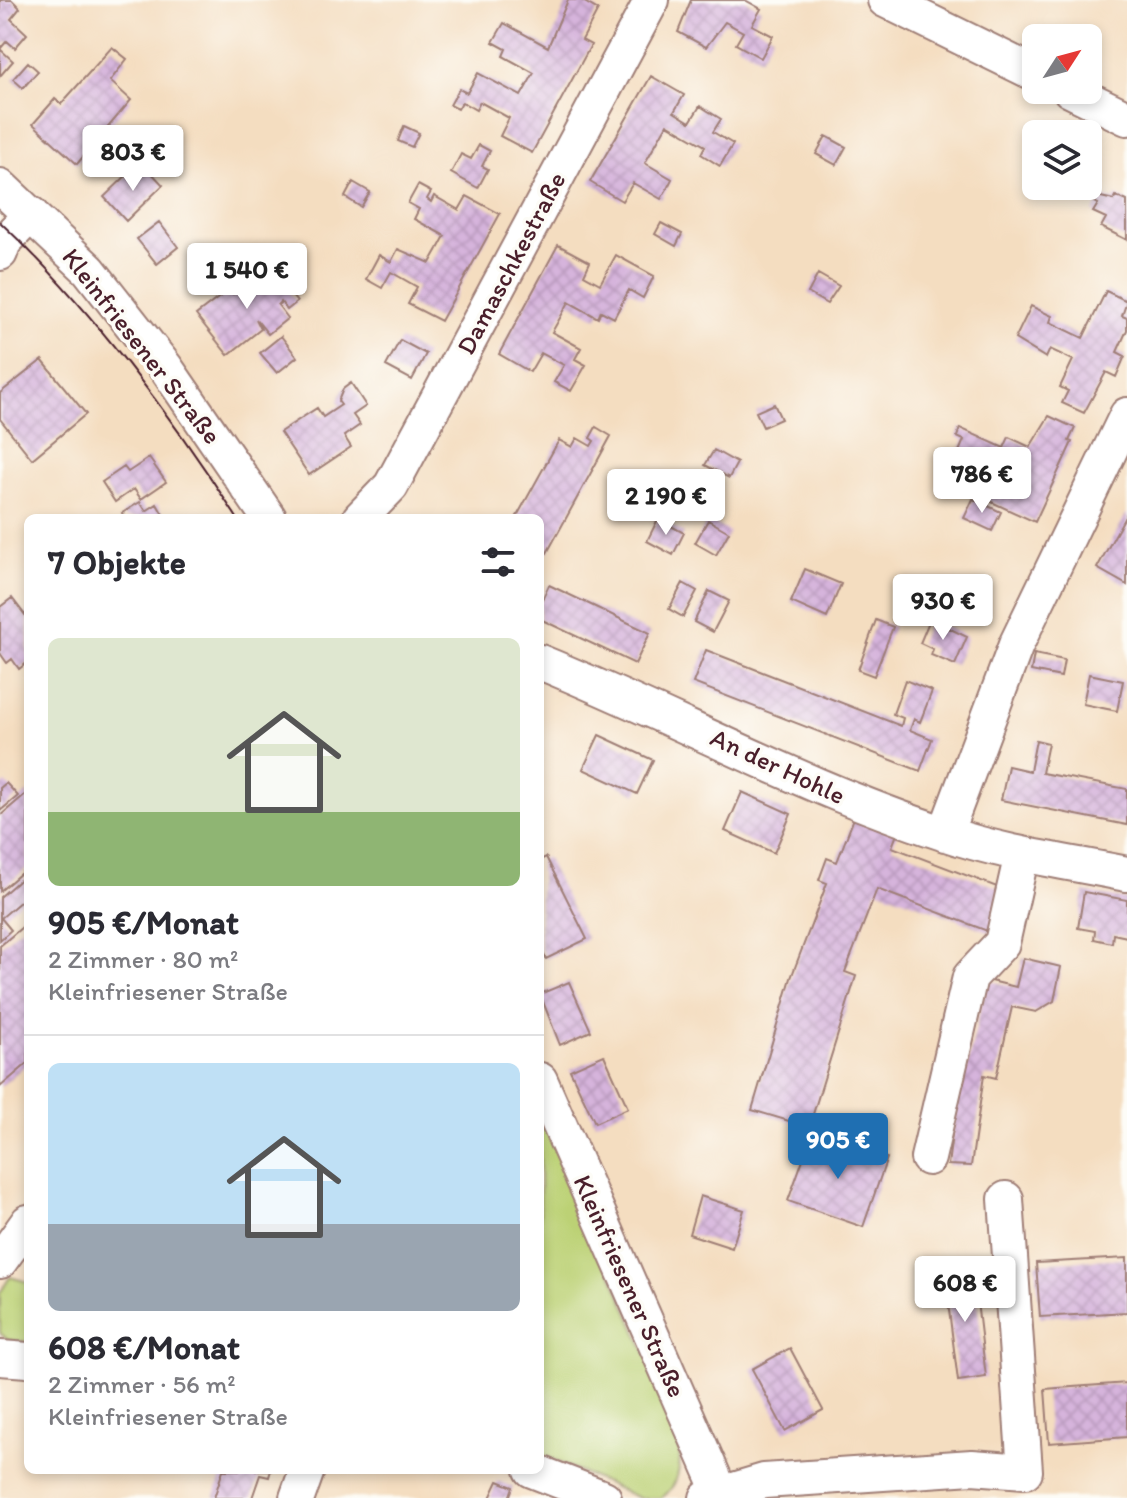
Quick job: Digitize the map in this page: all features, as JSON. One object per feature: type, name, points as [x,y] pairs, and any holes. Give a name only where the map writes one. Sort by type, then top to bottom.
[{"type":"street","name":"Damaschkestraße","points":[[364,514],[391,486],[652,0]]},
{"type":"street","points":[[885,0],[1022,67]]},
{"type":"street","points":[[1098,104],[1127,118]]},
{"type":"street","name":"Kleinfriesener Straße","points":[[0,186],[89,270],[166,368],[266,514]]},
{"type":"street","points":[[0,253],[4,242],[31,214]]},
{"type":"street","points":[[945,834],[1016,645],[1127,415]]},
{"type":"street","name":"An der Hohle","points":[[544,664],[641,703],[853,800],[945,834],[1022,854],[1127,874]]},
{"type":"street","points":[[928,1158],[970,977],[1002,943],[1022,854]]},
{"type":"street","name":"Kleinfriesener Straße","points":[[544,1089],[716,1496],[779,1480],[972,1467],[1025,1471],[1006,1199]]},
{"type":"street","points":[[0,1261],[24,1228]]},
{"type":"street","points":[[0,1358],[24,1360]]},
{"type":"street","points":[[297,1498],[306,1474]]},
{"type":"street","points":[[542,1474],[604,1498]]},
{"type":"green space","points":[[544,1118],[676,1423],[680,1454],[674,1483],[661,1498],[639,1498],[544,1456]]},
{"type":"green space","points":[[10,1277],[24,1281],[24,1342],[8,1340],[0,1333],[0,1293]]},
{"type":"building","points":[[0,0],[12,0],[20,8],[11,19],[27,34],[15,48],[7,41],[0,49]]},
{"type":"building","points":[[568,0],[581,0],[598,10],[582,40],[591,45],[532,153],[500,136],[509,118],[480,102],[476,110],[462,102],[458,109],[450,105],[459,89],[467,93],[478,73],[521,96],[534,73],[503,56],[506,49],[493,42],[504,23],[548,47]]},
{"type":"building","points":[[691,0],[745,0],[761,9],[752,25],[773,36],[761,58],[736,44],[743,32],[725,22],[706,47],[678,32]]},
{"type":"building","points":[[112,47],[127,59],[110,81],[131,100],[77,164],[33,124],[55,99],[61,104]]},
{"type":"building","points":[[0,49],[13,61],[0,76]]},
{"type":"building","points":[[28,62],[38,71],[23,88],[13,79]]},
{"type":"building","points":[[651,76],[684,95],[674,112],[690,122],[700,106],[721,119],[713,132],[733,144],[720,166],[701,154],[705,146],[667,124],[645,163],[672,179],[667,189],[661,199],[633,183],[622,201],[590,182]]},
{"type":"building","points":[[404,126],[419,133],[412,147],[398,141]]},
{"type":"building","points":[[826,136],[846,147],[836,165],[816,154]]},
{"type":"building","points":[[479,145],[490,151],[482,166],[488,169],[478,188],[451,173],[461,154],[471,159]]},
{"type":"building","points":[[148,169],[163,185],[126,221],[104,197],[130,172],[137,179]]},
{"type":"building","points":[[353,182],[370,192],[361,207],[345,197]]},
{"type":"building","points":[[418,185],[431,192],[427,199],[431,202],[434,196],[459,210],[467,196],[500,214],[441,321],[408,304],[417,287],[391,272],[382,288],[366,279],[379,255],[391,262],[398,249],[430,263],[438,249],[445,236],[414,219],[419,209],[408,203]]},
{"type":"building","points":[[1116,196],[1127,201],[1127,240],[1101,227],[1106,218],[1093,212],[1098,204],[1090,200],[1102,200],[1102,197],[1114,200]]},
{"type":"building","points":[[159,222],[178,247],[157,264],[137,239]]},
{"type":"building","points":[[661,223],[682,234],[676,246],[655,234]]},
{"type":"building","points":[[558,245],[590,262],[584,275],[600,284],[616,255],[654,276],[643,298],[629,290],[614,318],[601,311],[598,318],[569,302],[552,332],[581,348],[575,359],[586,365],[571,391],[554,382],[564,365],[541,353],[530,372],[499,354]]},
{"type":"building","points":[[272,271],[297,302],[287,310],[281,302],[278,305],[288,318],[268,334],[256,319],[261,329],[228,355],[196,315],[230,289],[233,294],[236,291],[233,287],[249,275],[255,284]]},
{"type":"building","points":[[818,274],[839,286],[827,304],[808,293]]},
{"type":"building","points":[[1106,291],[1127,301],[1122,316],[1127,318],[1127,330],[1117,352],[1125,356],[1116,377],[1106,372],[1084,413],[1062,403],[1068,391],[1060,387],[1073,360],[1050,349],[1046,358],[1015,339],[1031,306],[1052,316],[1050,322],[1083,338]]},
{"type":"building","points":[[281,336],[297,357],[277,373],[260,353]]},
{"type":"building","points":[[400,340],[426,354],[412,380],[386,366]]},
{"type":"building","points":[[42,360],[86,414],[32,459],[0,419],[0,393]]},
{"type":"building","points":[[351,383],[366,406],[353,415],[360,425],[344,436],[351,447],[309,475],[280,432],[317,408],[323,417],[341,405],[338,401],[343,389]]},
{"type":"building","points":[[774,404],[781,419],[763,427],[756,412]]},
{"type":"building","points":[[1049,416],[1075,428],[1069,441],[1072,442],[1035,522],[985,499],[994,481],[1010,489],[1014,482],[958,454],[964,440],[957,437],[960,428],[1004,448],[1009,437],[1030,447]]},
{"type":"building","points":[[596,427],[611,436],[547,553],[544,551],[544,514],[518,514],[559,440],[572,447],[577,438],[591,446],[594,441],[590,438]]},
{"type":"building","points":[[714,450],[737,463],[729,478],[705,465]]},
{"type":"building","points":[[149,458],[166,482],[141,499],[134,489],[115,502],[102,482],[124,467],[128,472]]},
{"type":"building","points":[[650,475],[676,490],[662,514],[636,499]]},
{"type":"building","points":[[973,499],[1001,512],[992,531],[964,518]]},
{"type":"building","points":[[140,502],[146,511],[157,504],[163,514],[123,514]]},
{"type":"building","points":[[1127,513],[1127,585],[1097,568]]},
{"type":"building","points":[[658,519],[684,533],[673,555],[647,541]]},
{"type":"building","points":[[708,520],[729,532],[716,555],[695,543]]},
{"type":"building","points":[[805,569],[841,584],[827,618],[791,602]]},
{"type":"building","points":[[683,583],[697,591],[683,617],[669,609]]},
{"type":"building","points":[[549,585],[650,633],[635,664],[544,621],[544,596]]},
{"type":"building","points":[[709,591],[729,601],[713,632],[694,622]]},
{"type":"building","points":[[12,598],[24,614],[24,665],[19,669],[12,659],[7,663],[0,653],[0,607]]},
{"type":"building","points":[[930,619],[967,637],[955,665],[931,655],[933,649],[920,643]]},
{"type":"building","points":[[876,620],[893,627],[874,676],[858,670]]},
{"type":"building","points":[[706,650],[901,726],[903,718],[893,714],[905,680],[932,691],[920,722],[914,719],[910,730],[932,739],[920,771],[693,683]]},
{"type":"building","points":[[1034,654],[1064,660],[1061,677],[1031,671]]},
{"type":"building","points":[[1089,674],[1123,681],[1117,711],[1083,704]]},
{"type":"building","points":[[599,735],[653,760],[637,794],[583,769]]},
{"type":"building","points":[[1036,740],[1048,743],[1042,773],[1127,789],[1127,825],[1001,800],[1008,766],[1030,771]]},
{"type":"building","points":[[6,783],[18,796],[0,811],[0,788]]},
{"type":"building","points":[[742,792],[791,814],[774,853],[725,831]]},
{"type":"building","points":[[24,795],[24,870],[0,891],[0,816]]},
{"type":"building","points":[[854,818],[897,834],[892,847],[1005,890],[990,932],[877,889],[845,972],[856,976],[809,1127],[752,1110],[791,978],[827,883],[819,880],[827,858],[837,862]]},
{"type":"building","points":[[544,858],[587,939],[546,959],[544,955]]},
{"type":"building","points":[[24,878],[24,898],[1,918],[11,930],[0,940],[0,897]]},
{"type":"building","points":[[1084,892],[1127,900],[1127,937],[1113,934],[1112,943],[1094,939],[1095,931],[1078,928]]},
{"type":"building","points":[[24,925],[24,1066],[0,1087],[0,946]]},
{"type":"building","points":[[1023,958],[1061,967],[1054,1001],[1036,1012],[1012,1007],[996,1078],[984,1075],[971,1166],[948,1165],[958,1088],[966,1071],[987,980],[1016,987]]},
{"type":"building","points":[[569,982],[591,1031],[560,1045],[544,1004],[544,992]]},
{"type":"building","points":[[604,1055],[628,1108],[595,1123],[570,1070]]},
{"type":"building","points":[[811,1137],[859,1154],[861,1149],[887,1158],[863,1227],[788,1201]]},
{"type":"building","points":[[700,1196],[744,1210],[732,1248],[689,1234]]},
{"type":"building","points":[[1127,1258],[1127,1312],[1040,1317],[1036,1263]]},
{"type":"building","points":[[973,1268],[986,1377],[958,1381],[944,1271]]},
{"type":"building","points":[[790,1348],[823,1410],[785,1431],[752,1369]]},
{"type":"building","points":[[1127,1383],[1127,1437],[1049,1443],[1045,1389]]},
{"type":"building","points":[[222,1474],[270,1474],[269,1477],[260,1475],[252,1498],[214,1498]]},
{"type":"building","points":[[498,1481],[513,1487],[509,1498],[490,1498]]},
{"type":"tram line","points":[[0,222],[65,288],[127,363],[234,514]]}]
